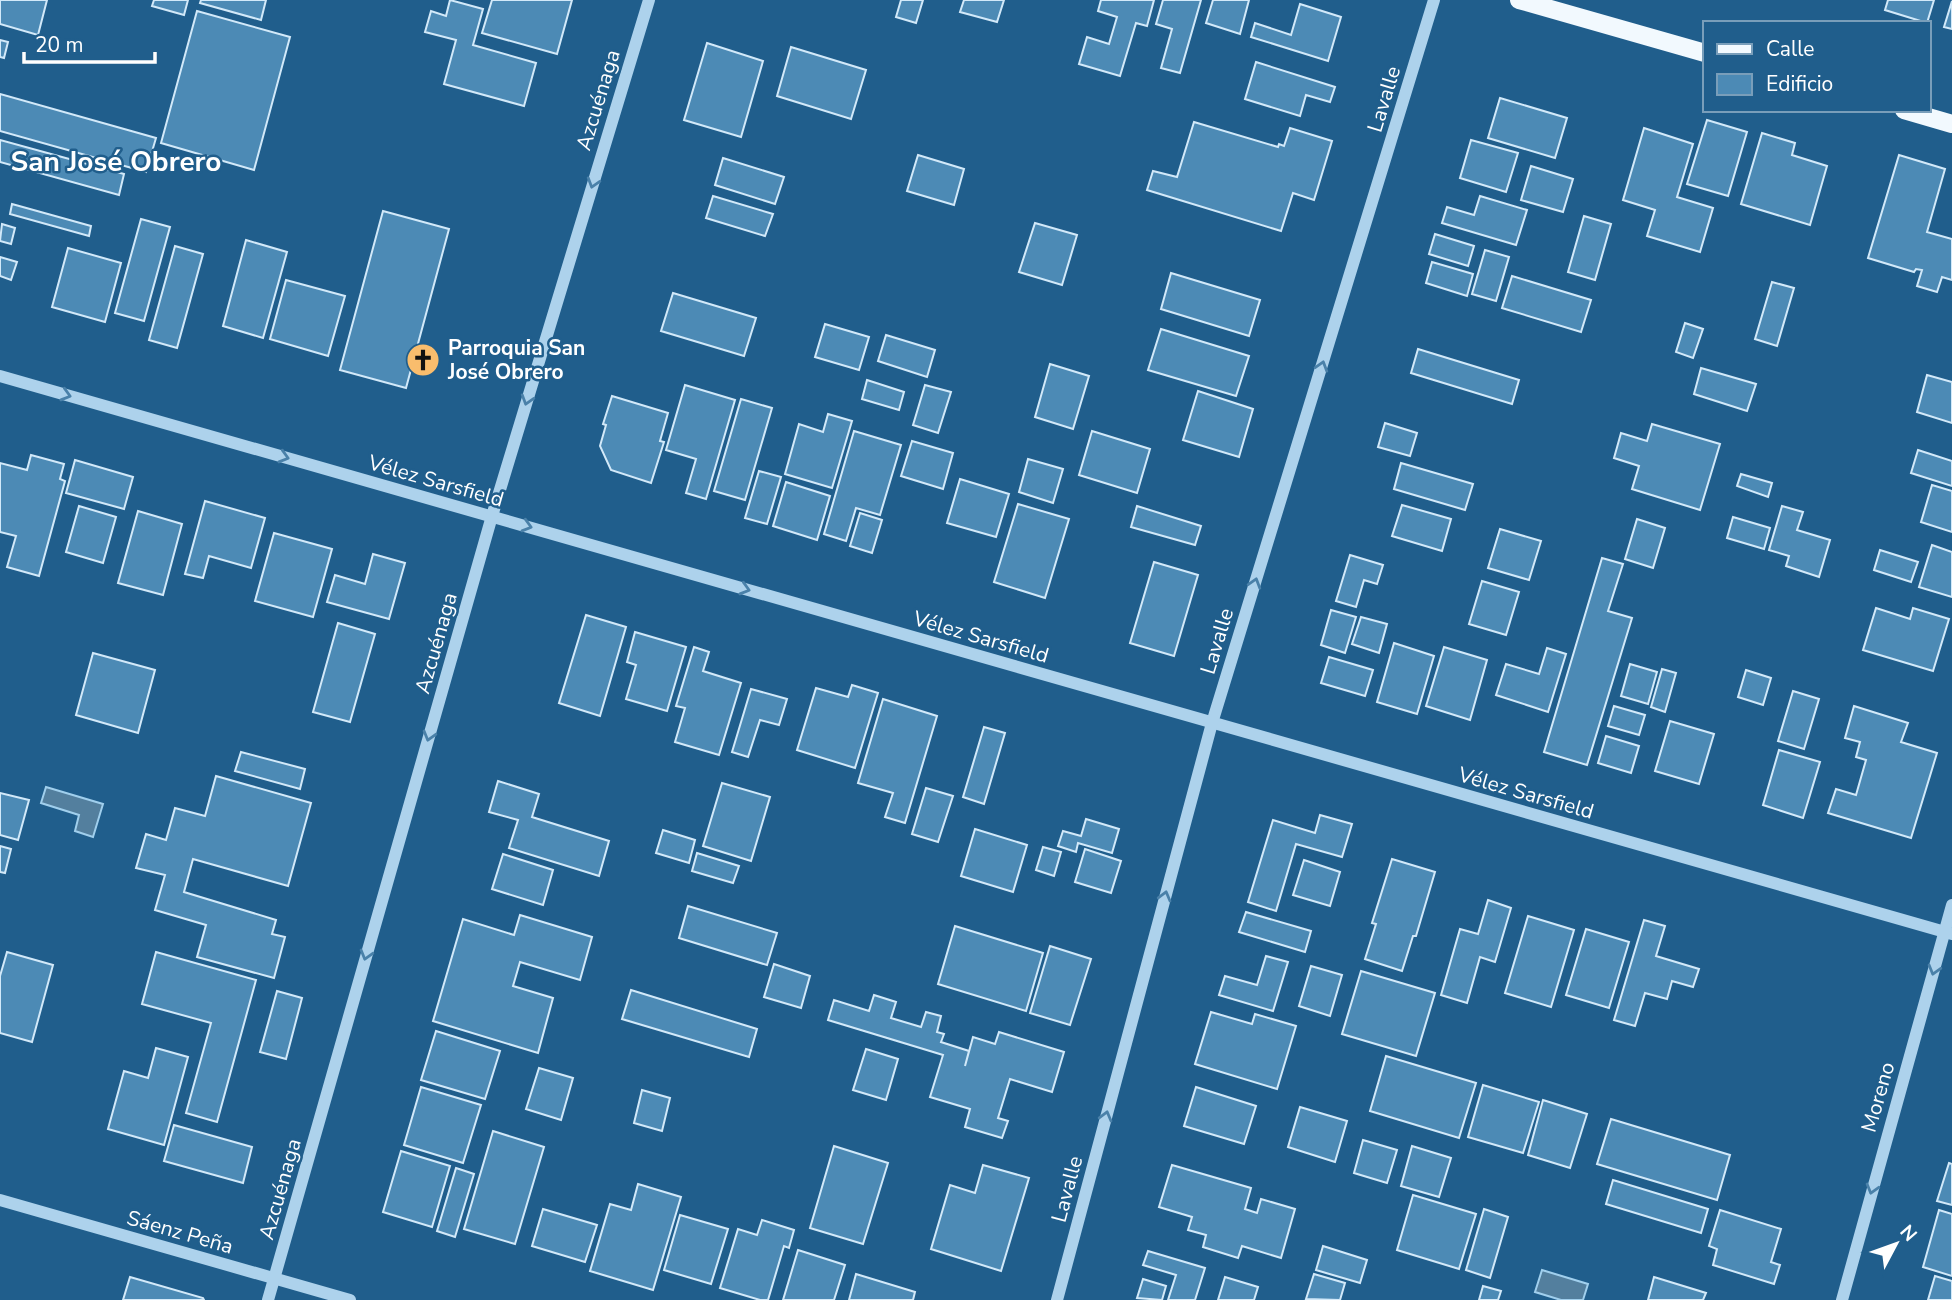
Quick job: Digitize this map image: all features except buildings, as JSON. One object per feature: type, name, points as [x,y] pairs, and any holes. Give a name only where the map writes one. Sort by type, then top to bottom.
[{"type":"main road","points":[[1519,0],[1703,52]]},
{"type":"main road","points":[[1911,112],[1952,124]]},
{"type":"street","name":"Azcuénaga","points":[[268,1300],[492,516],[649,0]]},
{"type":"street","name":"Lavalle","points":[[1057,1300],[1212,723],[1434,0]]},
{"type":"street","name":"Vélez Sarsfield","points":[[0,376],[1948,933]]},
{"type":"street","name":"Moreno","points":[[1842,1300],[1948,933],[1952,905]]},
{"type":"street","name":"Sáenz Peña","points":[[0,1200],[350,1300]]},
{"type":"water","points":[[46,787],[103,804],[93,837],[75,831],[79,815],[41,803]]},
{"type":"water","points":[[1542,1270],[1588,1284],[1583,1300],[1561,1300],[1535,1292]]},
{"type":"place","name":"Parroquia San José Obrero","points":[[423,360]]},
{"type":"district","name":"San José Obrero","points":[[116,162]]}]
